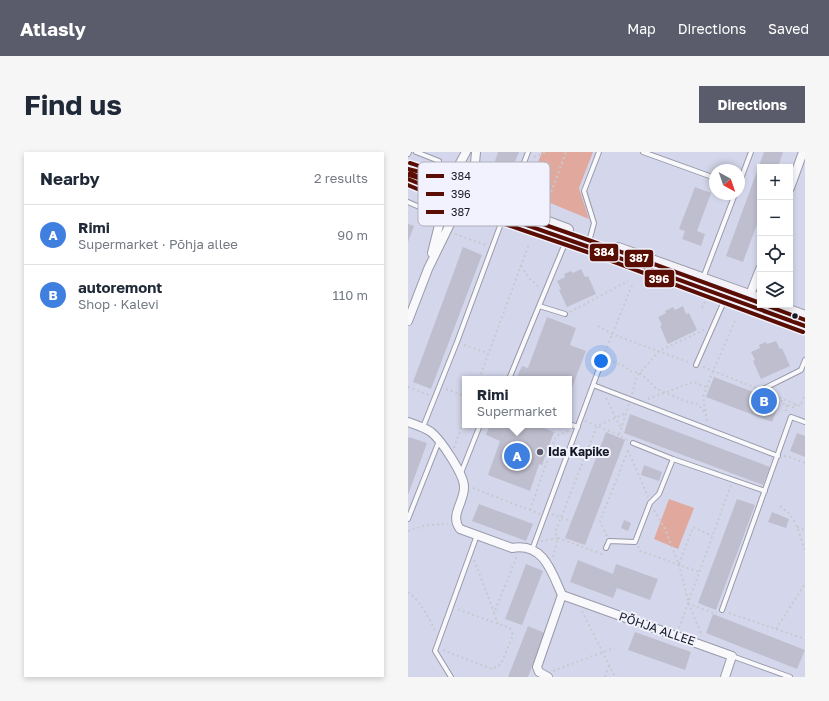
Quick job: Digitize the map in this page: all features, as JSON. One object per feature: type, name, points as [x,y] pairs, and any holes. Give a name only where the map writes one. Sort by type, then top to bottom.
[{"type":"main road","points":[[408,169],[418,172]]},
{"type":"main road","points":[[408,179],[418,182]]},
{"type":"main road","points":[[542,226],[701,283]]},
{"type":"main road","points":[[568,235],[590,238],[701,283],[753,301],[805,326]]},
{"type":"main road","points":[[780,308],[805,317]]},
{"type":"street","points":[[460,162],[466,152]]},
{"type":"street","points":[[475,162],[476,152]]},
{"type":"street","points":[[793,180],[803,152]]},
{"type":"street","points":[[428,269],[439,226]]},
{"type":"street","points":[[408,321],[428,269],[449,226]]},
{"type":"street","points":[[753,301],[759,272]]},
{"type":"street","points":[[408,422],[423,427],[431,432],[451,456],[461,474],[464,485],[463,495],[456,516],[456,524],[460,529],[512,548],[534,546],[543,556],[550,568],[562,596],[537,667],[539,672],[546,676]]},
{"type":"street","name":"PÕHJA ALLEE","points":[[562,596],[732,656]]},
{"type":"street","points":[[725,677],[732,656]]},
{"type":"lane","points":[[416,152],[439,161]]},
{"type":"lane","points":[[525,160],[528,152]]},
{"type":"lane","points":[[590,238],[594,223],[584,191],[599,152]]},
{"type":"lane","points":[[643,152],[709,176]]},
{"type":"lane","points":[[745,168],[751,152]]},
{"type":"lane","points":[[701,283],[733,200]]},
{"type":"lane","points":[[408,202],[418,206]]},
{"type":"lane","points":[[423,427],[440,387],[501,226]]},
{"type":"lane","points":[[510,376],[568,235]]},
{"type":"lane","points":[[696,365],[727,293]]},
{"type":"lane","points":[[539,306],[565,314]]},
{"type":"lane","points":[[534,546],[603,358]]},
{"type":"lane","points":[[761,390],[801,370],[805,360]]},
{"type":"lane","points":[[593,385],[778,456]]},
{"type":"lane","points":[[722,610],[791,417],[805,422]]},
{"type":"lane","points":[[572,425],[578,427]]},
{"type":"lane","points":[[461,474],[479,428]]},
{"type":"lane","points":[[408,519],[438,441]]},
{"type":"lane","points":[[633,443],[765,492]]},
{"type":"lane","points":[[606,548],[609,541],[635,542],[650,503],[659,494],[673,459]]},
{"type":"lane","points":[[451,677],[434,650],[477,536]]},
{"type":"lane","points":[[732,656],[790,677]]},
{"type":"path","points":[[525,160],[546,152]]},
{"type":"path","points":[[550,195],[566,152]]},
{"type":"path","points":[[454,233],[493,248]]},
{"type":"path","points":[[480,376],[529,244]]},
{"type":"path","points":[[520,266],[529,278],[544,292]]},
{"type":"path","points":[[565,314],[628,281]]},
{"type":"path","points":[[633,283],[603,358],[624,366],[630,371],[640,373],[657,389],[698,404],[706,414]]},
{"type":"path","points":[[708,429],[703,397],[735,321]]},
{"type":"path","points":[[619,435],[637,376],[659,351],[714,325]]},
{"type":"path","points":[[598,326],[612,334],[713,371],[782,400],[800,406],[805,395]]},
{"type":"path","points":[[457,342],[488,354]]},
{"type":"path","points":[[640,403],[693,382],[706,387]]},
{"type":"path","points":[[408,387],[435,397]]},
{"type":"path","points":[[440,387],[462,395]]},
{"type":"path","points":[[600,388],[621,429]]},
{"type":"path","points":[[550,568],[558,538],[555,533],[597,426],[626,413]]},
{"type":"path","points":[[581,420],[619,435],[633,443],[628,450],[600,521],[609,541]]},
{"type":"path","points":[[451,456],[462,425]]},
{"type":"path","points":[[530,510],[556,436],[578,427]]},
{"type":"path","points":[[628,450],[650,503],[665,529],[679,565],[688,602],[706,647]]},
{"type":"path","points":[[778,456],[788,456],[805,463]]},
{"type":"path","points":[[676,636],[733,480]]},
{"type":"path","points":[[464,485],[538,514],[551,514],[570,521]]},
{"type":"path","points":[[780,506],[790,514],[798,527],[805,550]]},
{"type":"path","points":[[408,531],[426,525],[456,524]]},
{"type":"path","points":[[798,527],[805,530]]},
{"type":"path","points":[[679,565],[693,528],[712,536]]},
{"type":"path","points":[[534,546],[558,538],[603,554],[606,548]]},
{"type":"path","points":[[635,542],[640,551],[699,572]]},
{"type":"path","points":[[494,613],[520,547]]},
{"type":"path","points":[[471,551],[498,624]]},
{"type":"path","points":[[776,629],[805,584]]},
{"type":"path","points":[[408,592],[414,596],[430,619],[439,638]]},
{"type":"path","points":[[577,601],[615,677]]},
{"type":"path","points":[[688,602],[714,613],[722,610],[805,639]]},
{"type":"path","points":[[436,647],[492,669],[501,664],[513,635],[510,628],[450,606]]},
{"type":"path","points":[[546,676],[614,648]]},
{"type":"path","points":[[605,677],[609,666]]},
{"type":"shaded area","points":[[542,152],[593,152],[579,188],[589,219],[550,203],[550,162],[538,162]]},
{"type":"shaded area","points":[[669,499],[694,508],[678,549],[654,539]]},
{"type":"building","points":[[498,152],[519,152],[515,162],[495,162]]},
{"type":"building","points":[[764,152],[783,152],[779,164],[760,164]]},
{"type":"building","points":[[757,171],[757,224],[743,262],[726,256]]},
{"type":"building","points":[[695,187],[709,192],[709,198],[697,231],[705,234],[701,246],[682,239],[685,231],[679,229]]},
{"type":"building","points":[[408,224],[414,226],[408,242]]},
{"type":"building","points":[[463,247],[482,255],[431,389],[413,382]]},
{"type":"building","points":[[581,269],[585,277],[588,276],[596,294],[567,307],[559,290],[561,289],[557,281],[565,277],[564,274],[571,271],[573,273]]},
{"type":"building","points":[[683,306],[686,314],[689,313],[697,330],[668,344],[660,326],[662,325],[658,317],[673,307],[675,310]]},
{"type":"building","points":[[547,317],[576,328],[570,345],[586,351],[572,387],[572,376],[517,376],[522,366],[528,368]]},
{"type":"building","points":[[776,341],[780,349],[782,348],[790,366],[761,379],[753,361],[755,360],[751,352],[760,348],[759,345],[766,342],[767,344]]},
{"type":"building","points":[[714,377],[780,402],[772,422],[706,397]]},
{"type":"building","points":[[630,414],[770,467],[763,485],[624,433]]},
{"type":"building","points":[[489,428],[544,428],[554,432],[542,465],[539,464],[530,491],[488,475],[500,441],[486,435]]},
{"type":"building","points":[[606,432],[625,440],[585,545],[565,538]]},
{"type":"building","points":[[797,433],[805,436],[805,457],[790,451]]},
{"type":"building","points":[[409,437],[427,443],[408,495],[408,438]]},
{"type":"building","points":[[644,465],[662,472],[659,481],[641,475]]},
{"type":"building","points":[[737,499],[755,505],[716,610],[698,603]]},
{"type":"building","points":[[479,504],[533,524],[526,541],[472,521]]},
{"type":"building","points":[[772,512],[789,519],[786,528],[768,522]]},
{"type":"building","points":[[624,520],[631,523],[628,531],[621,528]]},
{"type":"building","points":[[578,560],[613,574],[616,564],[658,579],[650,600],[617,588],[613,598],[570,582]]},
{"type":"building","points":[[526,564],[543,571],[522,625],[505,619]]},
{"type":"building","points":[[713,614],[805,650],[797,669],[706,633]]},
{"type":"building","points":[[528,626],[545,633],[528,677],[508,677]]},
{"type":"building","points":[[635,632],[691,652],[685,670],[628,650]]},
{"type":"transit line","name":"387","points":[[410,163],[418,166]]},
{"type":"transit line","name":"384","points":[[408,169],[418,172]]},
{"type":"transit line","name":"387","points":[[410,173],[418,176]]},
{"type":"transit line","name":"396","points":[[408,175],[418,178]]},
{"type":"transit line","name":"384","points":[[408,179],[418,183]]},
{"type":"transit line","name":"396","points":[[408,185],[418,189]]},
{"type":"transit line","name":"396","points":[[511,226],[590,253],[803,332]]},
{"type":"transit line","name":"384","points":[[529,226],[805,326]]},
{"type":"transit line","name":"387","points":[[548,226],[757,302]]},
{"type":"transit line","name":"387","points":[[773,308],[805,320]]},
{"type":"place","name":"autoremont","points":[[764,401]]},
{"type":"place","name":"Ida Kapike","points":[[540,452]]},
{"type":"place","name":"Rimi","points":[[517,456]]}]
